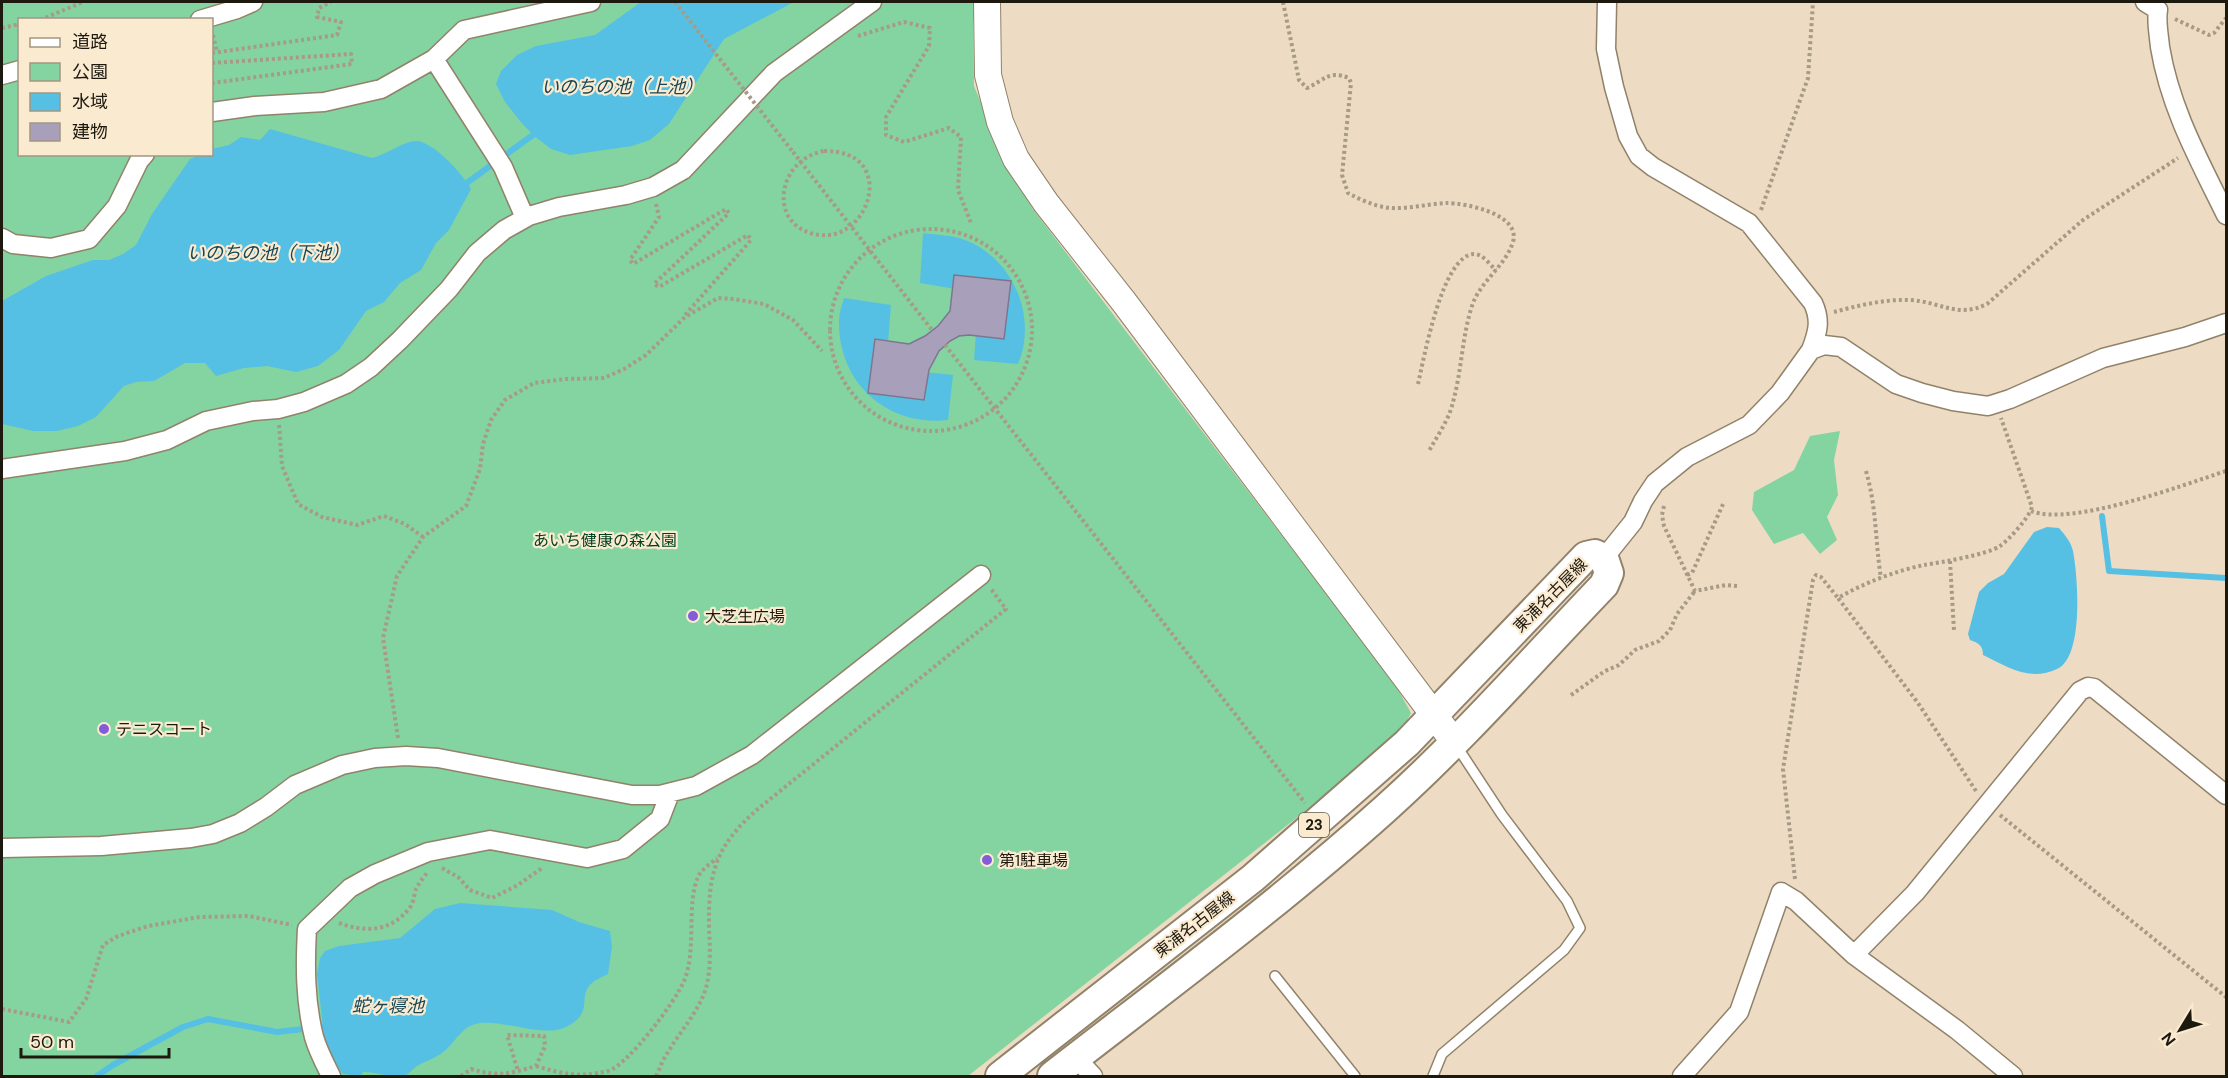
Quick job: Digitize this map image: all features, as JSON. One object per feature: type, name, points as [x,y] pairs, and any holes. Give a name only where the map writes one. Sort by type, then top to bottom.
[{"type":"main road","name":"東浦名古屋線","points":[[999,1077],[1253,878],[1407,743],[1586,556],[1596,554],[1604,558],[1610,573],[1604,585],[1455,743],[1386,808],[1084,1067],[1052,1077]]},
{"type":"street","points":[[207,18],[253,2]]},
{"type":"street","points":[[213,112],[255,106],[324,102],[381,89],[434,59],[464,30],[505,19],[591,2]]},
{"type":"street","points":[[2,469],[125,451],[167,440],[206,421],[254,411],[278,409],[304,402],[346,384],[371,367],[449,289],[477,253],[504,230],[525,218],[559,207],[626,195],[653,187],[683,170],[774,73],[872,2]]},
{"type":"street","points":[[987,2],[988,75],[1000,122],[1016,159],[1455,743]]},
{"type":"street","points":[[1604,558],[1633,522],[1655,483],[1687,457],[1749,425],[1780,393],[1811,350],[1819,326],[1819,316],[1813,303],[1749,223],[1653,167],[1639,156],[1628,136],[1606,49],[1607,2]]},
{"type":"street","points":[[2152,6],[2164,70],[2178,116],[2226,215]]},
{"type":"street","points":[[434,59],[502,167],[525,218]]},
{"type":"street","points":[[2,75],[18,71]]},
{"type":"street","points":[[2,238],[13,243],[51,248],[89,239],[117,206],[143,156]]},
{"type":"street","points":[[1811,350],[1824,345],[1842,347],[1896,384],[1953,401],[1988,406],[2103,358],[2185,337],[2226,323]]},
{"type":"street","points":[[2,848],[102,846],[213,834],[240,823],[295,785],[316,774],[342,765],[375,758],[400,756],[438,758],[632,795],[660,795],[696,786],[752,756],[981,576]]},
{"type":"street","points":[[1854,956],[1915,893],[2080,691],[2088,687],[2094,688],[2226,795]]},
{"type":"street","points":[[331,1077],[315,1039],[307,1003],[305,972],[307,929],[350,888],[393,866],[428,852],[490,840],[587,858],[623,849],[660,819],[670,792]]},
{"type":"street","points":[[1682,1077],[1739,1012],[1781,892],[1796,901],[1854,956],[1957,1029],[2013,1077]]},
{"type":"lane","points":[[1433,1077],[1442,1054],[1564,950],[1580,928],[1567,901],[1502,815],[1455,743]]},
{"type":"lane","points":[[1275,976],[1355,1077]]},
{"type":"path","points":[[45,18],[83,2]]},
{"type":"path","points":[[214,52],[337,34],[341,22],[317,17],[319,8],[331,2]]},
{"type":"path","points":[[675,2],[932,330]]},
{"type":"path","points":[[1283,2],[1299,80],[1307,88],[1328,76],[1339,74],[1349,78],[1351,83],[1342,175],[1348,193],[1362,200],[1393,208],[1447,203],[1462,204],[1506,219],[1513,228],[1514,239],[1508,253],[1473,302],[1453,403],[1429,451]]},
{"type":"path","points":[[1756,231],[1760,212],[1808,78],[1813,2]]},
{"type":"path","points":[[2152,6],[2209,35],[2214,33],[2226,18]]},
{"type":"path","points":[[825,36],[855,37],[904,22],[930,28],[929,46],[886,117],[886,135],[904,142],[949,128],[961,137],[958,190],[971,224]]},
{"type":"path","points":[[2,28],[18,24]]},
{"type":"path","points":[[213,63],[351,54],[352,64],[213,83]]},
{"type":"path","points":[[1819,316],[1876,303],[1908,300],[1948,309],[1964,311],[1976,309],[1987,304],[2083,220],[2194,148]]},
{"type":"path","points":[[838,151],[862,163],[868,176],[870,191],[862,213],[851,226],[838,232],[821,235],[804,230],[794,221],[784,206],[783,188],[788,174],[811,153],[838,151]]},
{"type":"path","points":[[653,187],[659,217],[630,260],[633,264],[726,209],[729,213],[654,284],[659,287],[748,235],[750,240],[673,329]]},
{"type":"path","points":[[922,229],[946,229],[962,233],[987,246],[1005,263],[1021,285],[1033,311],[1033,337],[1030,361],[1018,382],[993,407],[969,423],[953,429],[918,431],[888,422],[858,398],[833,357],[830,318],[832,303],[841,281],[850,266],[869,249],[890,237],[922,229]]},
{"type":"path","points":[[1418,384],[1441,296],[1457,264],[1467,255],[1474,254],[1482,256],[1496,270]]},
{"type":"path","points":[[400,756],[383,638],[397,576],[423,537],[466,506],[480,469],[483,444],[491,420],[505,400],[534,383],[604,378],[614,374],[646,356],[684,317],[718,298],[734,298],[764,304],[794,320],[822,351]]},
{"type":"path","points":[[945,345],[1309,808]]},
{"type":"path","points":[[1838,598],[1860,585],[1881,578],[1999,547],[2031,511],[2032,507],[1996,404]]},
{"type":"path","points":[[278,409],[282,466],[298,504],[322,517],[357,525],[384,516],[405,524],[423,537]]},
{"type":"path","points":[[1671,470],[1676,484],[1664,506],[1662,515],[1668,537],[1695,591]]},
{"type":"path","points":[[1866,471],[1873,497],[1876,550],[1881,578]]},
{"type":"path","points":[[2031,511],[2048,515],[2112,506],[2226,471]]},
{"type":"path","points":[[1687,575],[1692,573],[1724,502]]},
{"type":"path","points":[[1950,561],[1953,580],[1954,631]]},
{"type":"path","points":[[1796,901],[1783,769],[1813,580],[1816,575],[1821,577],[1838,598],[1918,703],[1982,800],[2226,997]]},
{"type":"path","points":[[656,1077],[667,1053],[689,1021],[707,985],[710,956],[711,875],[730,836],[753,813],[1006,609],[981,576]]},
{"type":"path","points":[[1571,695],[1605,671],[1619,665],[1635,650],[1659,641],[1670,630],[1677,614],[1695,591],[1726,585],[1737,586]]},
{"type":"path","points":[[326,910],[338,923],[354,928],[378,929],[392,924],[412,905],[417,887],[428,871],[443,867],[458,877],[470,890],[492,898],[518,885],[545,866],[550,852]]},
{"type":"path","points":[[461,1077],[471,1069],[493,1075],[536,1066],[569,1076],[610,1071],[637,1048],[662,1017],[684,981],[691,943],[694,894],[698,875],[718,857]]},
{"type":"path","points":[[2,1010],[69,1022],[86,999],[104,945],[118,936],[148,926],[200,917],[249,916],[307,929]]},
{"type":"path","points":[[518,1071],[507,1035],[544,1036],[545,1046],[536,1066]]},
{"type":"green space","name":"あいち健康の森公園","points":[[2,2],[977,2],[973,24],[974,86],[1002,153],[1032,208],[1395,684],[1411,713],[1397,739],[968,1076],[2,1076]]},
{"type":"green space","points":[[1840,431],[1834,460],[1838,495],[1827,517],[1837,540],[1820,554],[1803,533],[1774,544],[1752,510],[1754,492],[1794,470],[1810,436]]},
{"type":"water","name":"いのちの池（上池）","points":[[641,2],[794,2],[724,39],[669,124],[650,140],[632,146],[570,155],[551,149],[533,135],[505,102],[496,84],[501,71],[517,55],[536,46],[595,35]]},
{"type":"water","name":"いのちの池（下池）","points":[[270,129],[372,158],[411,142],[423,142],[447,159],[471,189],[449,230],[436,243],[421,270],[400,283],[384,302],[366,311],[339,350],[318,366],[296,372],[267,366],[244,368],[216,376],[205,363],[185,363],[154,381],[136,382],[124,386],[96,417],[78,426],[57,431],[33,431],[2,424],[2,301],[46,276],[93,260],[109,260],[123,254],[136,245],[152,214],[190,159],[198,156],[213,156],[213,149],[229,145],[241,137],[260,140]]},
{"type":"water","points":[[923,233],[965,240],[996,260],[1008,275],[1023,309],[1025,327],[1018,364],[974,360],[979,293],[920,283]]},
{"type":"water","points":[[844,298],[891,305],[886,368],[953,375],[948,420],[926,420],[905,416],[886,408],[870,396],[857,381],[847,364],[841,343],[839,318]]},
{"type":"water","points":[[2047,527],[2059,528],[2073,551],[2077,615],[2072,649],[2066,662],[2057,669],[2038,674],[2010,668],[1983,655],[1981,647],[1970,640],[1968,634],[1979,592],[1988,583],[2004,574],[2034,532]]},
{"type":"water","name":"蛇ヶ寝池","points":[[460,903],[552,910],[579,922],[610,931],[612,947],[608,974],[588,988],[580,1016],[566,1027],[547,1031],[480,1023],[463,1031],[442,1053],[417,1066],[405,1076],[368,1072],[363,1072],[361,1076],[343,1074],[331,1057],[324,1036],[317,974],[320,958],[325,951],[339,946],[400,938],[435,909]]},
{"type":"building","points":[[954,275],[1011,281],[1004,339],[969,335],[959,336],[950,341],[939,351],[929,370],[924,400],[868,393],[875,339],[909,344],[938,326],[950,311]]},
{"type":"waterway","points":[[468,182],[533,135]]},
{"type":"waterway","points":[[2102,516],[2109,571],[2226,578]]},
{"type":"waterway","points":[[97,1076],[183,1027],[208,1019],[277,1032],[330,1026]]},
{"type":"place","name":"大芝生広場","points":[[693,616]]},
{"type":"place","name":"テニスコート","points":[[104,729]]},
{"type":"place","name":"第1駐車場","points":[[987,860]]}]
